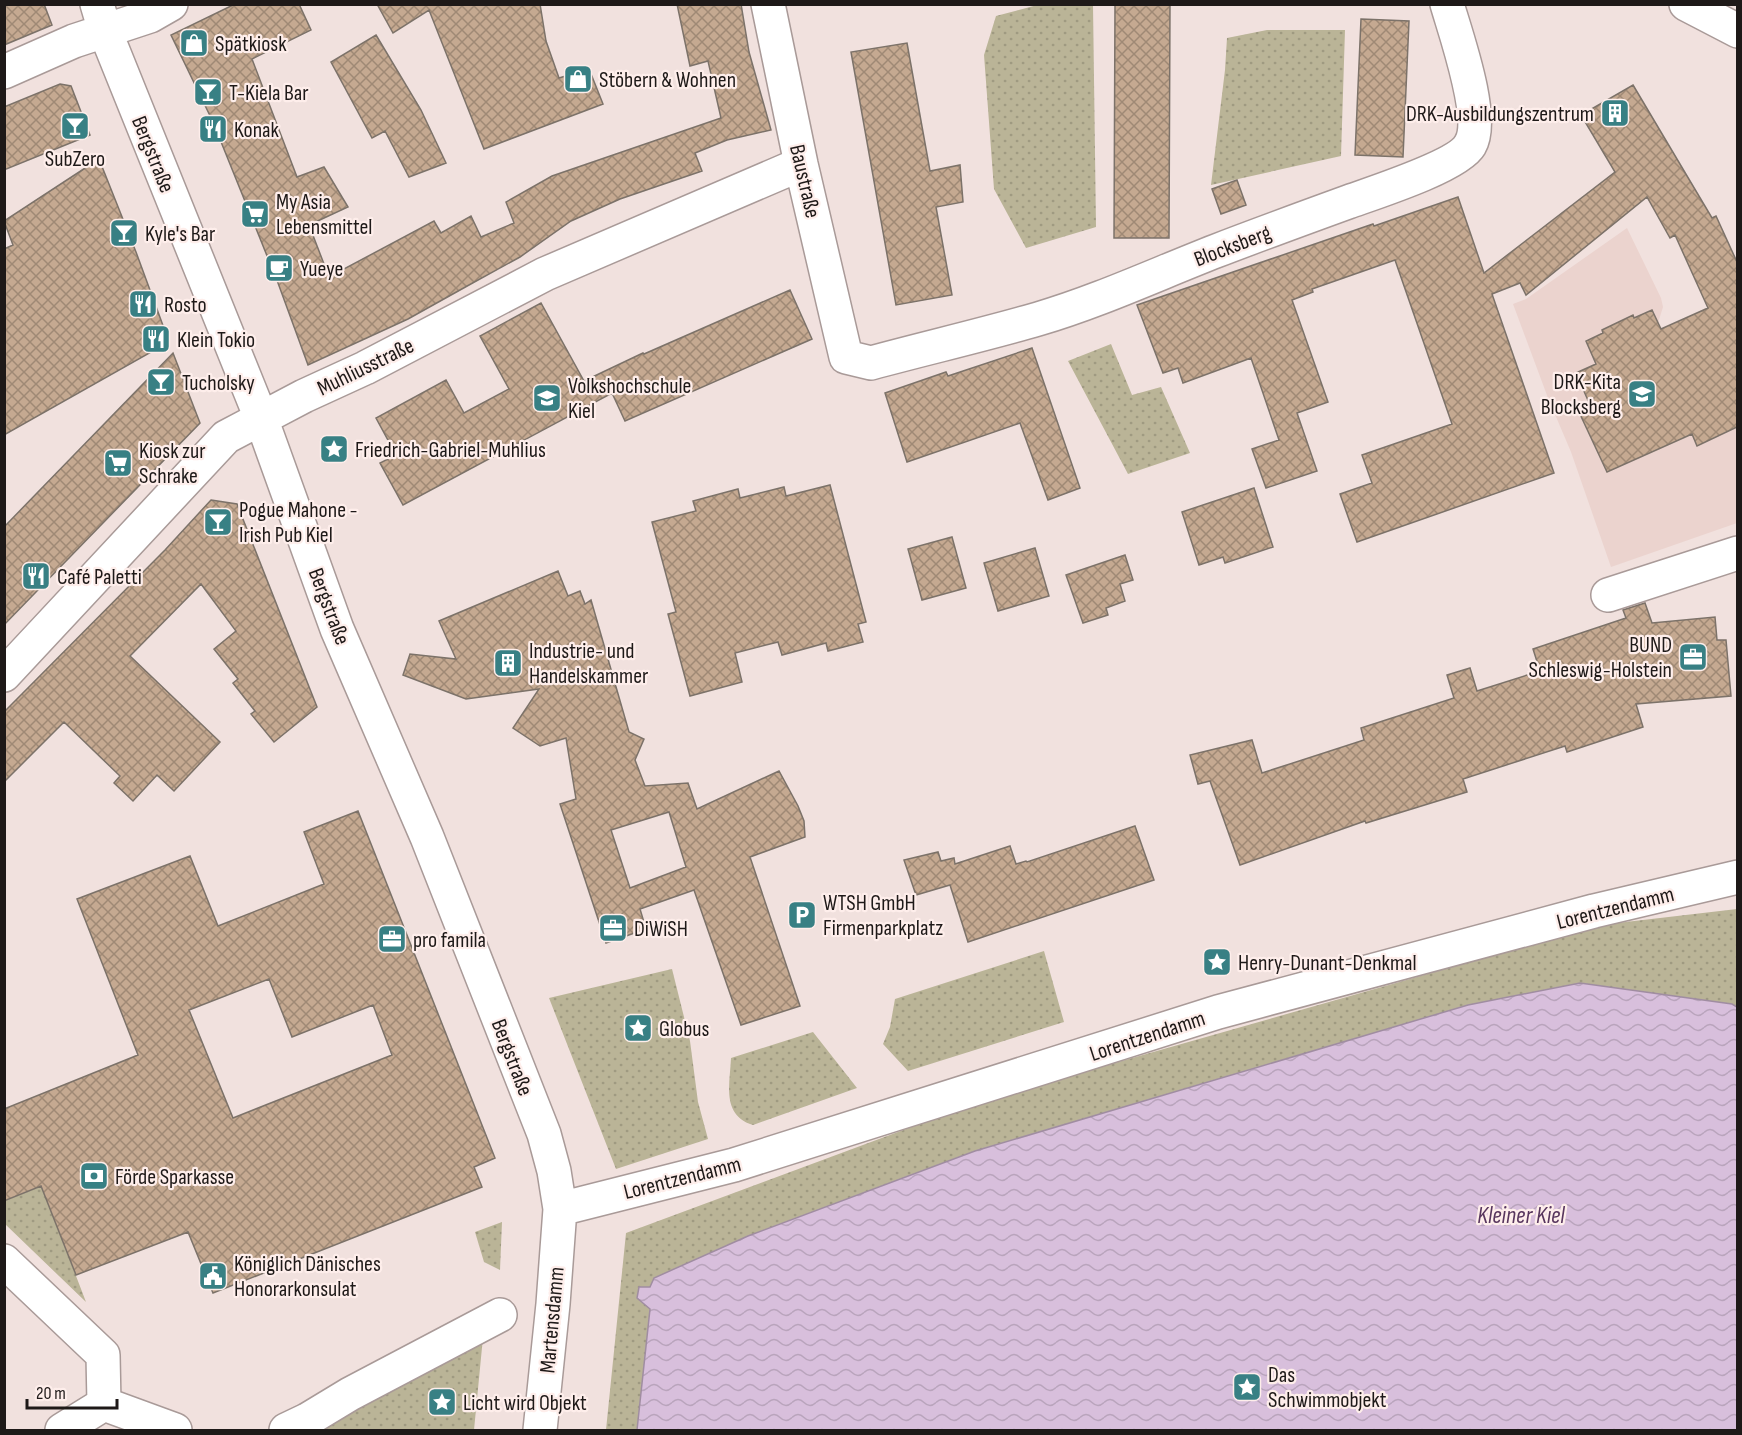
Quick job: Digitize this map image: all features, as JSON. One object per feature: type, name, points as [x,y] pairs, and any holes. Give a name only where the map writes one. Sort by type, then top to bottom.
[{"type":"street","points":[[4,72],[74,41],[101,18],[150,16],[171,4]]},
{"type":"street","name":"Baustraße","points":[[768,4],[801,164],[846,357]]},
{"type":"street","name":"Blocksberg","points":[[846,357],[871,363],[1047,316],[1217,250],[1419,176],[1455,159],[1468,148],[1474,138],[1475,125],[1470,88],[1448,4]]},
{"type":"street","points":[[1686,4],[1737,31]]},
{"type":"street","name":"Bergstraße","points":[[101,18],[261,418],[338,629],[427,837],[543,1134],[554,1171],[560,1209]]},
{"type":"street","name":"Muhliusstraße","points":[[4,675],[226,437],[304,396],[365,368],[545,274],[801,164]]},
{"type":"street","points":[[1608,595],[1737,553]]},
{"type":"street","name":"Lorentzendamm","points":[[560,1209],[734,1165],[1218,1012],[1594,911],[1737,877]]},
{"type":"street","name":"Martensdamm","points":[[540,1431],[560,1209]]},
{"type":"street","points":[[4,1261],[103,1355],[104,1404]]},
{"type":"street","points":[[286,1431],[350,1394],[500,1315]]},
{"type":"street","points":[[62,1431],[104,1404]]},
{"type":"street","points":[[104,1404],[175,1431]]},
{"type":"shaded area","points":[[1041,4],[1093,5],[1096,227],[1026,248],[994,189],[984,55],[996,16]]},
{"type":"shaded area","points":[[1267,30],[1345,30],[1341,156],[1211,185],[1227,38]]},
{"type":"shaded area","name":"DRK-Kita Blocksberg","points":[[1627,228],[1661,298],[1663,307],[1658,323],[1661,329],[1729,381],[1737,383],[1737,523],[1611,567],[1571,452],[1513,304],[1526,299]]},
{"type":"shaded area","points":[[1111,344],[1132,395],[1161,387],[1190,453],[1128,474],[1068,361]]},
{"type":"shaded area","points":[[1737,909],[1737,1007],[1732,1004],[1580,983],[1468,1005],[975,1151],[748,1236],[650,1309],[637,1430],[606,1430],[626,1233],[984,1100],[1600,925]]},
{"type":"shaded area","points":[[1044,951],[1064,1022],[908,1071],[883,1044],[890,1027],[895,999]]},
{"type":"shaded area","points":[[672,969],[690,1041],[698,1102],[708,1139],[616,1169],[549,998]]},
{"type":"shaded area","points":[[813,1032],[857,1088],[753,1125],[736,1114],[729,1088],[731,1058]]},
{"type":"shaded area","points":[[67,1176],[45,1195],[86,1302],[5,1224],[4,1201]]},
{"type":"shaded area","points":[[502,1222],[500,1270],[484,1262],[475,1232]]},
{"type":"shaded area","points":[[484,1327],[474,1430],[313,1430]]},
{"type":"water","name":"Kleiner Kiel","points":[[1580,983],[1732,1004],[1737,1007],[1737,1430],[637,1430],[650,1309],[637,1298],[639,1287],[650,1287],[654,1278],[748,1236],[975,1151],[1468,1005]]},
{"type":"building","points":[[4,4],[44,4],[52,25],[4,45]]},
{"type":"building","points":[[235,4],[299,4],[311,30],[252,59],[297,177],[324,167],[348,207],[309,225],[329,277],[434,221],[441,233],[471,216],[481,237],[514,223],[506,202],[552,176],[721,118],[708,61],[690,66],[677,4],[741,4],[749,52],[771,130],[727,140],[695,153],[702,171],[620,199],[571,221],[520,257],[408,319],[308,365],[278,283],[213,122],[171,35]]},
{"type":"building","points":[[377,4],[540,4],[546,41],[559,78],[589,69],[603,104],[484,149],[429,10],[393,33]]},
{"type":"building","points":[[1115,4],[1170,4],[1169,238],[1114,238]]},
{"type":"building","points":[[1361,19],[1409,21],[1403,157],[1355,155]]},
{"type":"building","points":[[376,35],[421,110],[446,163],[409,177],[385,131],[372,138],[331,62]]},
{"type":"building","points":[[907,43],[930,171],[960,165],[963,202],[936,207],[952,295],[896,305],[851,52]]},
{"type":"building","points":[[60,84],[71,86],[90,135],[4,170],[4,107]]},
{"type":"building","points":[[1633,85],[1712,218],[1716,216],[1737,262],[1737,427],[1697,446],[1692,434],[1607,472],[1578,410],[1590,405],[1576,373],[1596,364],[1586,341],[1603,333],[1602,330],[1633,315],[1634,318],[1652,310],[1661,329],[1708,308],[1675,235],[1670,238],[1647,197],[1526,295],[1520,283],[1492,294],[1554,473],[1357,542],[1340,494],[1372,483],[1362,455],[1452,424],[1395,260],[1312,289],[1313,292],[1292,300],[1328,402],[1297,413],[1317,471],[1266,488],[1252,449],[1279,440],[1251,358],[1183,383],[1178,368],[1163,373],[1137,305],[1458,197],[1484,273],[1615,172],[1581,115]]},
{"type":"building","points":[[99,159],[169,342],[4,435],[4,249],[13,245],[4,221]]},
{"type":"building","points":[[1237,180],[1246,205],[1221,214],[1212,189]]},
{"type":"building","name":"Volkshochschule Kiel","points":[[790,290],[812,339],[625,421],[612,393],[403,505],[380,463],[396,455],[376,418],[446,380],[464,413],[509,389],[480,336],[541,303],[584,381]]},
{"type":"building","points":[[1032,348],[1080,488],[1048,500],[1020,423],[907,462],[885,393],[946,372],[948,376]]},
{"type":"building","points":[[173,353],[200,423],[4,625],[4,527]]},
{"type":"building","points":[[830,485],[866,622],[858,624],[863,642],[828,651],[826,643],[782,655],[778,642],[735,653],[742,682],[690,696],[668,614],[676,612],[652,522],[696,511],[693,501],[738,489],[740,498],[784,487],[786,496]]},
{"type":"building","points":[[1254,488],[1273,547],[1225,563],[1223,557],[1199,565],[1182,512]]},
{"type":"building","points":[[211,500],[237,504],[317,707],[274,742],[251,714],[255,711],[233,683],[238,679],[214,649],[236,631],[201,584],[130,656],[220,742],[174,791],[157,775],[133,801],[114,783],[120,776],[64,722],[4,782],[4,712],[165,550]]},
{"type":"building","points":[[952,537],[966,588],[922,600],[908,549]]},
{"type":"building","points":[[1035,548],[1049,596],[998,611],[984,563]]},
{"type":"building","points":[[1125,555],[1133,580],[1120,584],[1125,601],[1106,608],[1108,615],[1083,623],[1066,575]]},
{"type":"building","points":[[558,571],[568,596],[580,591],[585,604],[591,600],[629,732],[644,739],[635,760],[645,786],[688,783],[697,809],[779,771],[804,821],[805,837],[750,857],[800,1006],[741,1025],[694,890],[640,909],[646,929],[606,943],[560,804],[576,799],[566,738],[540,746],[513,728],[539,689],[466,699],[403,675],[410,654],[456,659],[439,621]],"holes":[[[669,812],[686,867],[630,888],[611,830]]]},
{"type":"building","points":[[1645,603],[1652,623],[1715,617],[1717,640],[1726,640],[1731,696],[1636,704],[1643,727],[1567,752],[1565,746],[1463,779],[1467,792],[1366,823],[1365,821],[1240,865],[1210,781],[1198,784],[1190,755],[1252,740],[1262,773],[1364,740],[1361,728],[1454,698],[1447,675],[1470,668],[1477,691],[1540,671],[1533,649],[1626,618],[1623,610]]},
{"type":"building","points":[[358,811],[495,1158],[474,1167],[482,1187],[213,1293],[188,1232],[76,1275],[41,1186],[4,1201],[4,1109],[138,1055],[77,899],[190,856],[218,926],[324,884],[304,832]],"holes":[[[269,979],[292,1037],[373,1005],[392,1055],[233,1118],[189,1010]]]},
{"type":"building","points":[[1135,826],[1154,880],[968,942],[950,885],[916,895],[904,860],[938,852],[941,861],[954,858],[955,864],[1010,846],[1016,864]]},
{"type":"place","name":"Spätkiosk","points":[[194,43]]},
{"type":"place","name":"Stöbern & Wohnen","points":[[578,79]]},
{"type":"place","name":"T-Kiela Bar","points":[[208,92]]},
{"type":"place","name":"DRK-Ausbildungszentrum","points":[[1615,113]]},
{"type":"place","name":"SubZero","points":[[75,126]]},
{"type":"place","name":"Konak","points":[[213,129]]},
{"type":"place","name":"My Asia Lebensmittel","points":[[255,214]]},
{"type":"place","name":"Kyle's Bar","points":[[124,233]]},
{"type":"place","name":"Yueye","points":[[279,268]]},
{"type":"place","name":"Rosto","points":[[143,304]]},
{"type":"place","name":"Klein Tokio","points":[[156,339]]},
{"type":"place","name":"Tucholsky","points":[[161,382]]},
{"type":"place","name":"DRK-Kita Blocksberg","points":[[1642,394]]},
{"type":"place","name":"Volkshochschule Kiel","points":[[547,398]]},
{"type":"place","name":"Friedrich-Gabriel-Muhlius","points":[[334,449]]},
{"type":"place","name":"Kiosk zur Schrake","points":[[118,463]]},
{"type":"place","name":"Pogue Mahone - Irish Pub Kiel","points":[[218,522]]},
{"type":"place","name":"Café Paletti","points":[[36,576]]},
{"type":"place","name":"BUND Schleswig-Holstein","points":[[1693,657]]},
{"type":"place","name":"Industrie- und Handelskammer","points":[[508,663]]},
{"type":"place","name":"WTSH GmbH Firmenparkplatz","points":[[802,915]]},
{"type":"place","name":"DiWiSH","points":[[613,928]]},
{"type":"place","name":"pro famila","points":[[392,939]]},
{"type":"place","name":"Henry-Dunant-Denkmal","points":[[1217,962]]},
{"type":"place","name":"Globus","points":[[638,1028]]},
{"type":"place","name":"Förde Sparkasse","points":[[94,1176]]},
{"type":"place","name":"Königlich Dänisches Honorarkonsulat","points":[[213,1276]]},
{"type":"place","name":"Das Schwimmobjekt","points":[[1247,1387]]},
{"type":"place","name":"Licht wird Objekt","points":[[442,1402]]}]
